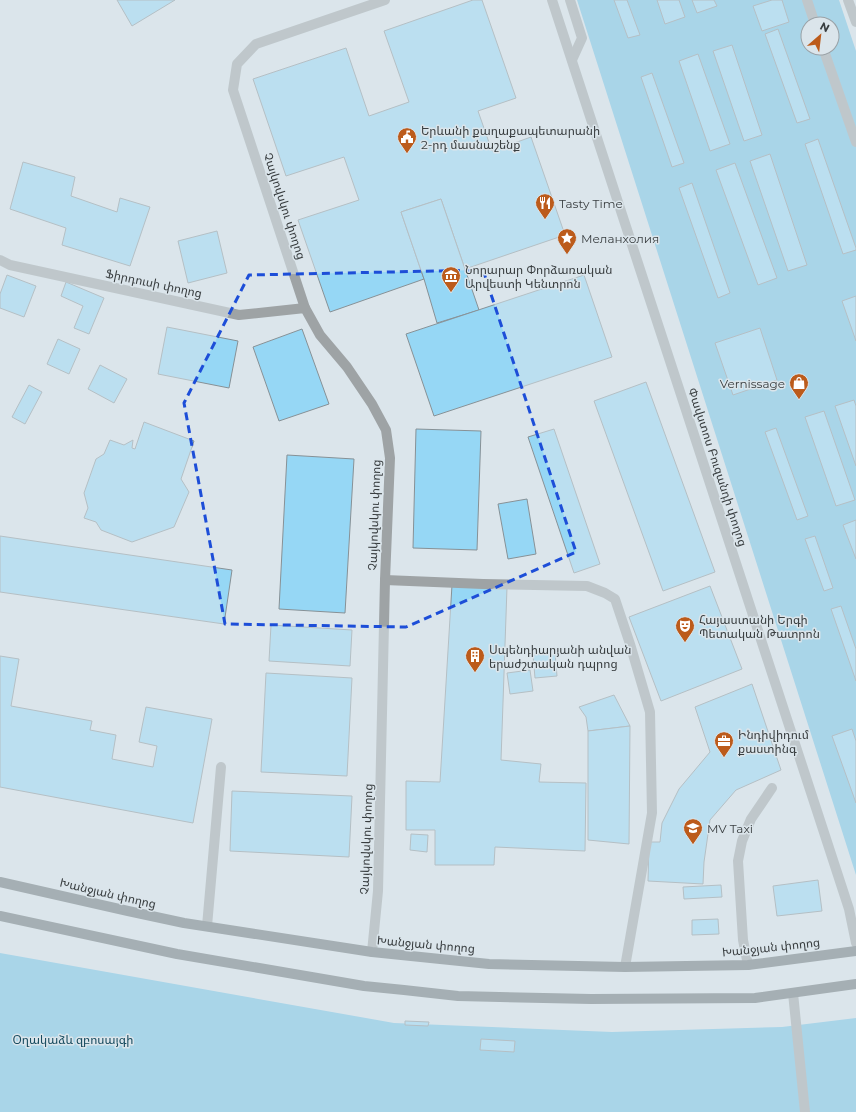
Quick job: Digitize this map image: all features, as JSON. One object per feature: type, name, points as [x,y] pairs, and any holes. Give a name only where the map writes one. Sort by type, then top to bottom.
[{"type":"main road","name":"Խանջյան փողոց","points":[[0,882],[128,911],[207,926],[372,952],[489,964],[625,967],[748,965],[856,951]]},
{"type":"main road","points":[[0,916],[177,954],[356,985],[458,996],[591,999],[754,998],[856,984]]},
{"type":"street","name":"Չայկովսկու փողոց","points":[[372,952],[378,891],[385,580],[390,458],[386,430],[372,404],[347,367],[320,335],[305,308],[233,90],[237,64],[256,44],[385,0]]},
{"type":"street","name":"Փավստոս Բուզանդի փողոց","points":[[552,0],[852,908],[856,943]]},
{"type":"street","points":[[570,0],[582,38],[572,60]]},
{"type":"street","points":[[806,0],[812,16]]},
{"type":"street","points":[[848,0],[856,22]]},
{"type":"street","points":[[826,56],[856,142]]},
{"type":"street","name":"Ֆիրդուսի փողոց","points":[[0,260],[10,265],[239,315],[305,308]]},
{"type":"street","points":[[385,580],[587,586],[615,599],[650,712],[652,813],[625,967]]},
{"type":"street","points":[[207,926],[221,767]]},
{"type":"street","points":[[748,965],[743,940],[738,861],[742,841],[751,819],[772,788]]},
{"type":"street","points":[[794,993],[805,1112]]},
{"type":"highlighted area","points":[[483,270],[576,552],[406,627],[225,624],[184,403],[249,275]]},
{"type":"green space","name":"Vernissage","points":[[577,0],[839,0],[856,51],[856,875]]},
{"type":"green space","name":"Օղակաձև զբոսայգի","points":[[0,953],[394,1023],[612,1032],[782,1027],[856,1018],[856,1112],[0,1112]]},
{"type":"building","points":[[117,0],[175,0],[132,26]]},
{"type":"building","name":"Երևանի քաղաքապետարանի 2-րդ մասնաշենք","points":[[473,0],[482,0],[516,98],[478,111],[492,151],[531,137],[565,235],[465,269],[441,199],[401,212],[424,279],[330,312],[298,220],[359,200],[344,157],[286,176],[253,79],[346,48],[369,116],[409,102],[384,31]]},
{"type":"building","points":[[614,0],[627,0],[640,35],[628,38]]},
{"type":"building","points":[[657,0],[679,0],[685,17],[665,24]]},
{"type":"building","points":[[692,0],[714,0],[717,6],[697,13]]},
{"type":"building","points":[[772,0],[782,0],[789,22],[762,31],[753,6]]},
{"type":"building","points":[[778,29],[810,119],[797,123],[765,34]]},
{"type":"building","points":[[732,45],[762,135],[744,141],[713,51]]},
{"type":"building","points":[[698,54],[730,144],[710,151],[679,61]]},
{"type":"building","points":[[652,73],[684,163],[672,167],[641,77]]},
{"type":"building","points":[[818,139],[856,248],[856,250],[843,254],[805,144]]},
{"type":"building","points":[[770,154],[807,265],[788,271],[750,161]]},
{"type":"building","points":[[23,162],[75,177],[71,196],[117,212],[120,198],[150,207],[130,266],[62,245],[66,228],[10,209]]},
{"type":"building","points":[[735,163],[777,278],[758,285],[716,170]]},
{"type":"building","points":[[692,183],[730,293],[718,298],[679,188]]},
{"type":"building","points":[[441,199],[479,310],[437,323],[424,279],[401,212]]},
{"type":"building","points":[[217,231],[227,273],[188,283],[178,241]]},
{"type":"building","points":[[7,275],[36,286],[24,317],[0,308],[0,294]]},
{"type":"building","points":[[584,275],[612,357],[434,416],[406,334]]},
{"type":"building","points":[[66,282],[104,298],[89,334],[74,328],[83,306],[61,296]]},
{"type":"building","points":[[856,296],[856,341],[842,301]]},
{"type":"building","points":[[167,327],[238,341],[229,388],[158,374]]},
{"type":"building","points":[[760,328],[777,380],[733,395],[715,343]]},
{"type":"building","points":[[302,329],[329,404],[279,421],[253,347]]},
{"type":"building","points":[[58,339],[80,349],[69,374],[47,364]]},
{"type":"building","points":[[100,365],[127,379],[114,403],[88,389]]},
{"type":"building","points":[[646,382],[715,572],[663,591],[594,401]]},
{"type":"building","points":[[29,385],[42,392],[25,424],[12,417]]},
{"type":"building","points":[[854,400],[856,406],[856,466],[835,406]]},
{"type":"building","points":[[824,411],[855,500],[836,506],[805,417]]},
{"type":"building","points":[[144,422],[194,441],[181,479],[189,492],[174,527],[132,542],[101,530],[96,522],[84,518],[88,508],[84,493],[96,459],[104,454],[110,440],[124,445],[133,440],[132,448],[135,449]]},
{"type":"building","points":[[776,428],[808,516],[797,520],[765,432]]},
{"type":"building","points":[[416,429],[481,431],[477,550],[413,548]]},
{"type":"building","points":[[554,429],[600,564],[574,573],[528,437]]},
{"type":"building","points":[[287,455],[354,459],[345,613],[279,609]]},
{"type":"building","points":[[527,499],[536,554],[508,559],[498,504]]},
{"type":"building","points":[[856,520],[856,559],[843,525]]},
{"type":"building","points":[[0,536],[232,570],[224,624],[0,592]]},
{"type":"building","points":[[815,536],[833,588],[824,591],[805,539]]},
{"type":"building","name":"Սպենդիարյանի անվան երաժշտական դպրոց","points":[[452,585],[507,587],[501,760],[541,764],[539,782],[586,783],[585,851],[495,847],[494,865],[435,865],[435,830],[406,830],[406,781],[440,782]]},
{"type":"building","name":"Հայաստանի Երգի Պետական Թատրոն","points":[[710,586],[742,669],[661,701],[629,617]]},
{"type":"building","points":[[841,606],[856,649],[856,681],[831,609]]},
{"type":"building","points":[[271,625],[352,630],[350,666],[269,661]]},
{"type":"building","points":[[555,652],[557,676],[535,678],[533,655]]},
{"type":"building","points":[[0,656],[19,659],[11,706],[92,721],[90,730],[116,735],[112,759],[153,767],[157,746],[139,742],[146,707],[212,719],[193,823],[0,787]]},
{"type":"building","points":[[530,670],[533,691],[510,694],[507,673]]},
{"type":"building","points":[[266,673],[352,678],[347,776],[261,772]]},
{"type":"building","points":[[752,684],[781,770],[736,790],[710,820],[704,862],[703,884],[648,881],[649,842],[660,842],[662,823],[679,789],[710,752],[695,707]]},
{"type":"building","points":[[614,695],[630,726],[588,731],[586,717],[579,707]]},
{"type":"building","points":[[630,726],[629,844],[588,840],[588,731]]},
{"type":"building","points":[[852,729],[856,741],[856,803],[832,736]]},
{"type":"building","points":[[232,791],[352,796],[349,857],[230,851]]},
{"type":"building","points":[[411,834],[428,835],[427,852],[410,850]]},
{"type":"building","points":[[818,880],[822,911],[777,916],[773,886]]},
{"type":"building","points":[[721,885],[722,897],[684,899],[683,887]]},
{"type":"building","points":[[718,919],[719,934],[692,935],[692,920]]},
{"type":"building","points":[[405,1021],[429,1022],[428,1026],[405,1025]]},
{"type":"building","points":[[481,1039],[515,1041],[514,1052],[480,1050]]},
{"type":"place","name":"Երևանի քաղաքապետարանի 2-րդ մասնաշենք","points":[[407,154]]},
{"type":"place","name":"Tasty Time","points":[[545,220]]},
{"type":"place","name":"Меланхолия","points":[[567,255]]},
{"type":"place","name":"Նորարար Փորձառական Արվեստի Կենտրոն","points":[[451,293]]},
{"type":"place","name":"Vernissage","points":[[799,400]]},
{"type":"place","name":"Հայաստանի Երգի Պետական Թատրոն","points":[[685,643]]},
{"type":"place","name":"Սպենդիարյանի անվան երաժշտական դպրոց","points":[[475,673]]},
{"type":"place","name":"Ինդիվիդում քաստինգ","points":[[724,758]]},
{"type":"place","name":"MV Taxi","points":[[693,845]]}]
